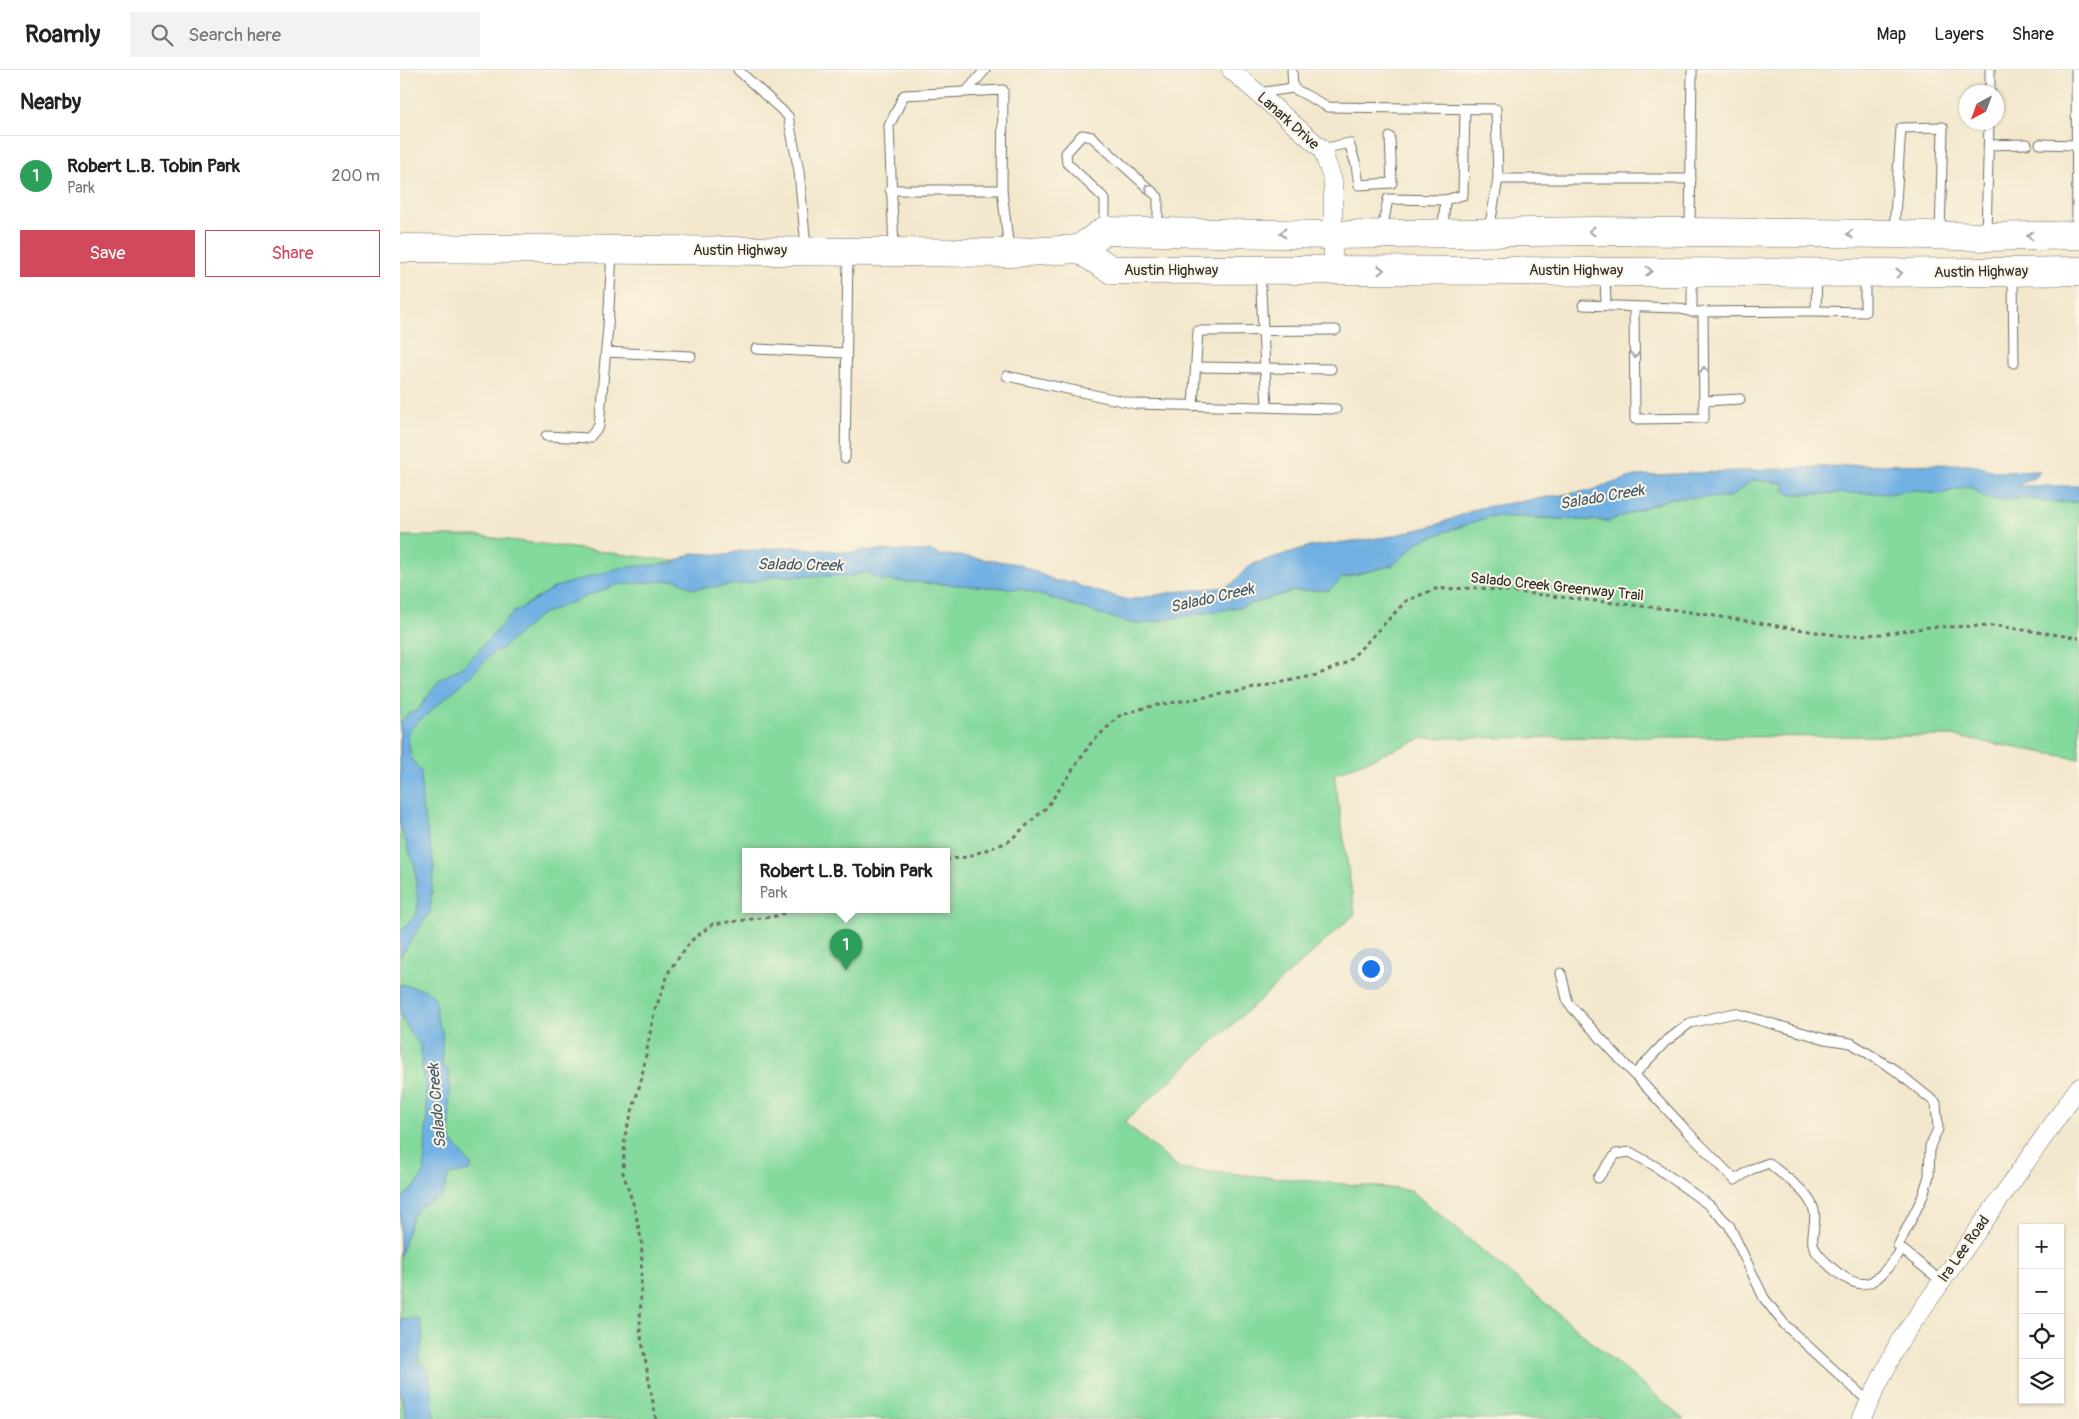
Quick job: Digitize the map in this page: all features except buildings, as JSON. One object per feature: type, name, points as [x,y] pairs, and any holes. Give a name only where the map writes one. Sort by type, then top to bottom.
[{"type":"main road","points":[[1079,248],[1104,231],[1332,235],[1489,232],[1894,234],[1986,237],[2078,235]]},
{"type":"main road","name":"Austin Highway","points":[[400,248],[1009,253],[1079,248],[1112,270],[1605,270],[1817,274],[2079,271]]},
{"type":"street","name":"Lanark Drive","points":[[1231,70],[1322,149],[1333,181],[1333,270]]},
{"type":"street","name":"Ira Lee Road","points":[[1861,1419],[1899,1342],[2079,1087]]},
{"type":"lane","points":[[738,70],[788,116],[799,171],[806,251]]},
{"type":"lane","points":[[966,92],[985,70]]},
{"type":"lane","points":[[1292,70],[1293,88]]},
{"type":"lane","points":[[1690,234],[1692,70]]},
{"type":"lane","points":[[1990,70],[1990,85]]},
{"type":"lane","points":[[2076,70],[2078,235]]},
{"type":"lane","points":[[1257,93],[1293,88],[1328,107],[1496,110],[1498,179],[1489,232]]},
{"type":"lane","points":[[894,252],[890,190],[889,126],[904,95],[1003,90],[1002,190],[1009,253]]},
{"type":"lane","points":[[1382,233],[1388,199],[1444,200],[1463,195],[1465,109]]},
{"type":"lane","points":[[1894,234],[1901,128],[1943,127],[1940,235]]},
{"type":"lane","points":[[1986,237],[1989,130]]},
{"type":"lane","points":[[1104,231],[1105,199],[1067,163],[1066,153],[1082,135],[1092,137],[1158,197],[1158,231]]},
{"type":"lane","points":[[1322,149],[1349,143],[1356,165],[1359,185],[1392,183],[1390,137]]},
{"type":"lane","points":[[1989,145],[2027,144]]},
{"type":"lane","points":[[2040,144],[2076,145]]},
{"type":"lane","points":[[1498,179],[1691,179]]},
{"type":"lane","points":[[890,190],[1002,190]]},
{"type":"lane","points":[[1442,234],[1444,200]]},
{"type":"lane","points":[[546,436],[589,438],[599,426],[613,249]]},
{"type":"lane","points":[[845,458],[848,252]]},
{"type":"lane","points":[[1260,269],[1267,407]]},
{"type":"lane","points":[[1605,270],[1606,305]]},
{"type":"lane","points":[[1692,272],[1692,312]]},
{"type":"lane","points":[[2013,272],[2014,363]]},
{"type":"lane","points":[[1816,311],[1817,274]]},
{"type":"lane","points":[[1583,305],[1677,308],[1692,312],[1865,312],[1865,274]]},
{"type":"lane","points":[[1634,306],[1635,419],[1704,418],[1703,311]]},
{"type":"lane","points":[[1192,406],[1197,367],[1198,331],[1336,330]]},
{"type":"lane","points":[[756,349],[846,353]]},
{"type":"lane","points":[[606,352],[692,356]]},
{"type":"lane","points":[[1197,367],[1331,369]]},
{"type":"lane","points":[[1007,376],[1136,404],[1336,409]]},
{"type":"lane","points":[[1704,401],[1740,399]]},
{"type":"lane","points":[[1560,973],[1568,1003],[1735,1180],[1752,1169],[1769,1164],[1803,1193],[1814,1210],[1813,1245],[1822,1258],[1852,1283],[1865,1284],[1880,1277],[1901,1251]]},
{"type":"lane","points":[[1634,1075],[1665,1042],[1690,1023],[1734,1013],[1825,1039],[1851,1043],[1892,1068],[1936,1103],[1938,1129],[1930,1146],[1929,1176],[1922,1198],[1901,1236],[1898,1246],[1901,1251],[1942,1281]]},
{"type":"lane","points":[[1598,1178],[1616,1154],[1630,1152],[1656,1166],[1709,1205],[1729,1225],[1764,1298],[1780,1318],[1869,1402]]},
{"type":"path","name":"Salado Creek Greenway Trail","points":[[950,859],[966,857],[1008,842],[1047,807],[1091,743],[1119,716],[1147,707],[1235,692],[1325,672],[1348,662],[1406,601],[1435,589],[1479,588],[1677,610],[1841,636],[1882,634],[1930,627],[1997,626],[2079,638]]},
{"type":"path","points":[[656,1419],[640,1331],[642,1242],[634,1206],[622,1173],[626,1135],[641,1081],[654,1013],[670,969],[692,940],[713,924],[776,916],[784,913]]},
{"type":"green space","points":[[1753,480],[1784,483],[1790,494],[1895,493],[1912,490],[1940,494],[1966,487],[1973,488],[1983,497],[1997,500],[2029,498],[2046,502],[2079,502],[2079,759],[1951,736],[1423,738],[1334,774],[1355,914],[1124,1122],[1180,1169],[1410,1190],[1684,1419],[400,1419],[400,536],[478,536],[729,568],[851,576],[867,572],[880,580],[1022,589],[1126,622],[1140,624],[1245,606],[1292,591],[1330,590],[1342,578],[1393,565],[1419,541],[1491,516],[1609,521],[1671,498],[1730,497]]},
{"type":"water","name":"Salado Creek","points":[[1970,464],[1997,472],[2040,471],[2035,477],[2017,486],[2079,486],[2079,502],[2046,502],[2029,498],[1997,500],[1983,497],[1973,488],[1966,487],[1940,494],[1912,490],[1895,493],[1790,494],[1784,490],[1784,483],[1753,480],[1730,497],[1671,498],[1609,521],[1491,516],[1420,541],[1393,565],[1342,578],[1330,590],[1292,591],[1245,606],[1140,624],[1126,622],[1022,589],[880,580],[867,572],[851,576],[776,576],[748,583],[693,589],[677,580],[615,585],[540,615],[500,650],[494,652],[465,681],[410,729],[408,737],[411,759],[421,772],[422,806],[434,866],[430,912],[400,957],[400,933],[415,916],[418,908],[415,867],[400,826],[400,723],[408,714],[418,710],[440,679],[464,666],[513,613],[555,587],[619,568],[673,563],[693,553],[727,555],[739,551],[793,547],[855,553],[861,550],[931,551],[940,555],[1018,564],[1056,581],[1073,582],[1082,587],[1128,600],[1174,592],[1225,587],[1232,584],[1250,565],[1307,547],[1387,537],[1436,525],[1479,508],[1592,490],[1634,476],[1858,465]]},
{"type":"water","name":"Salado Creek","points":[[400,984],[426,990],[435,998],[438,1023],[442,1031],[442,1065],[449,1072],[450,1139],[472,1166],[470,1171],[449,1175],[442,1196],[421,1206],[412,1217],[400,1256],[400,1199],[414,1188],[424,1173],[427,1109],[420,1045],[409,1031],[400,1013]]},
{"type":"water","points":[[400,1319],[420,1319],[423,1337],[418,1363],[426,1366],[429,1371],[434,1419],[407,1419],[400,1390]]},
{"type":"place","name":"Robert L.B. Tobin Park","points":[[846,970]]}]
